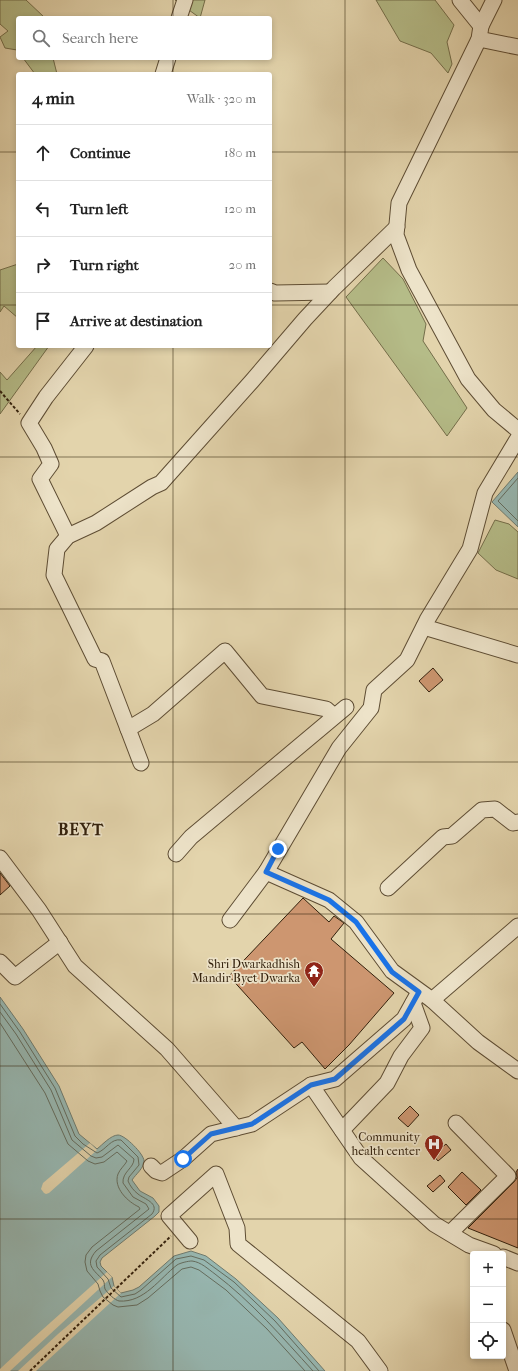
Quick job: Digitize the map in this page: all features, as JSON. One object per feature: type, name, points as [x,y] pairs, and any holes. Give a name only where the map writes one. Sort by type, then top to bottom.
[{"type":"street","points":[[180,16],[185,0]]},
{"type":"street","points":[[460,0],[480,32],[518,47]]},
{"type":"street","points":[[494,0],[399,202],[396,235],[409,270],[468,378],[494,410],[518,430]]},
{"type":"street","points":[[164,72],[167,60]]},
{"type":"street","points":[[141,763],[102,661],[95,659],[54,575],[57,549],[68,536],[96,523],[152,487],[161,483],[330,292],[397,227]]},
{"type":"street","points":[[272,292],[330,292]]},
{"type":"street","points":[[68,536],[40,479],[51,464],[44,448],[29,423],[46,397],[84,348]]},
{"type":"street","points":[[230,920],[266,872],[339,748],[371,708],[374,690],[407,660],[424,627],[470,549],[485,493],[518,438]]},
{"type":"street","points":[[424,627],[518,655]]},
{"type":"street","points":[[128,729],[153,714],[225,651],[262,696],[326,709],[334,716]]},
{"type":"street","points":[[176,854],[191,837],[346,707]]},
{"type":"street","points":[[388,888],[443,837],[452,836],[482,810],[495,809],[513,823],[518,822]]},
{"type":"street","points":[[0,858],[39,910],[75,966],[167,1049],[236,1128]]},
{"type":"street","points":[[266,872],[329,900],[356,922],[392,972],[416,997],[422,1028],[402,1056],[387,1083],[342,1130]]},
{"type":"street","points":[[432,1000],[518,926]]},
{"type":"street","points":[[0,962],[15,977],[60,942]]},
{"type":"street","points":[[416,997],[432,1000],[478,1042],[518,1071]]},
{"type":"street","points":[[151,1166],[156,1171],[162,1173],[183,1159],[211,1134],[252,1124],[311,1085],[335,1079],[404,1019],[416,997]]},
{"type":"street","points":[[311,1085],[362,1158],[434,1224],[450,1233],[472,1249]]},
{"type":"street","points":[[450,1233],[508,1176],[456,1123]]},
{"type":"street","points":[[190,1241],[169,1216],[216,1174],[237,1228],[238,1244],[358,1341],[380,1371]]},
{"type":"street","points":[[506,1258],[518,1263]]},
{"type":"street","points":[[506,1339],[517,1371]]},
{"type":"path","points":[[0,391],[29,423]]},
{"type":"path","points":[[30,1371],[180,1229]]},
{"type":"green space","points":[[0,0],[26,0],[43,16],[16,16],[16,50],[5,48],[0,37],[8,31],[0,24]]},
{"type":"green space","points":[[175,0],[205,0],[201,16],[197,16]]},
{"type":"green space","points":[[376,0],[435,0],[454,25],[447,42],[452,64],[448,73],[431,53],[400,41]]},
{"type":"green space","points":[[24,60],[54,60],[56,72],[34,72]]},
{"type":"green space","points":[[383,258],[403,279],[426,324],[423,341],[467,408],[447,436],[346,297]]},
{"type":"green space","points":[[16,265],[16,316],[4,306],[0,312],[0,270]]},
{"type":"green space","points":[[35,348],[48,348],[0,414],[0,372],[7,380]]},
{"type":"green space","points":[[495,520],[509,524],[518,532],[518,579],[496,570],[478,553]]},
{"type":"water","points":[[518,472],[518,527],[492,502]]},
{"type":"water","points":[[0,997],[23,1029],[59,1086],[79,1134],[97,1149],[115,1135],[121,1136],[134,1145],[143,1158],[143,1166],[132,1180],[140,1191],[153,1198],[159,1206],[159,1212],[102,1258],[100,1262],[101,1266],[112,1277],[114,1286],[121,1293],[139,1287],[174,1256],[191,1251],[206,1256],[236,1279],[278,1318],[325,1371],[0,1371]]},
{"type":"pier","points":[[90,1143],[97,1150],[49,1193],[44,1193],[41,1189],[43,1183]]},
{"type":"pier","points":[[107,1272],[112,1277],[10,1371],[0,1371],[0,1369],[32,1339]]},
{"type":"pier","points":[[114,1286],[121,1293],[36,1371],[18,1371],[58,1334]]},
{"type":"building","points":[[433,668],[443,680],[429,692],[419,681]]},
{"type":"building","points":[[0,873],[10,886],[0,895]]},
{"type":"building","name":"Shri Dwarkadhish Mandir Byet Dwarka","points":[[303,898],[329,922],[334,916],[344,923],[331,939],[394,993],[349,1045],[325,1069],[302,1042],[294,1048],[229,976]]},
{"type":"building","points":[[410,1106],[419,1115],[408,1127],[398,1118]]},
{"type":"building","points":[[446,1144],[451,1150],[438,1161],[433,1155]]},
{"type":"building","points":[[518,1169],[518,1248],[468,1228],[514,1182],[517,1178],[516,1172]]},
{"type":"building","points":[[462,1172],[481,1190],[466,1205],[448,1187]]},
{"type":"building","points":[[440,1175],[445,1181],[433,1192],[427,1186]]},
{"type":"place","name":"Shri Dwarkadhish Mandir Byet Dwarka","points":[[314,988]]},
{"type":"place","name":"Community health center","points":[[434,1161]]},
{"type":"district","name":"BEYT","points":[[81,829]]},
{"type":"route","points":[[183,1159],[211,1134],[252,1124],[311,1085],[335,1079],[404,1019],[419,992],[392,972],[356,922],[329,900],[266,872],[278,849]]}]
